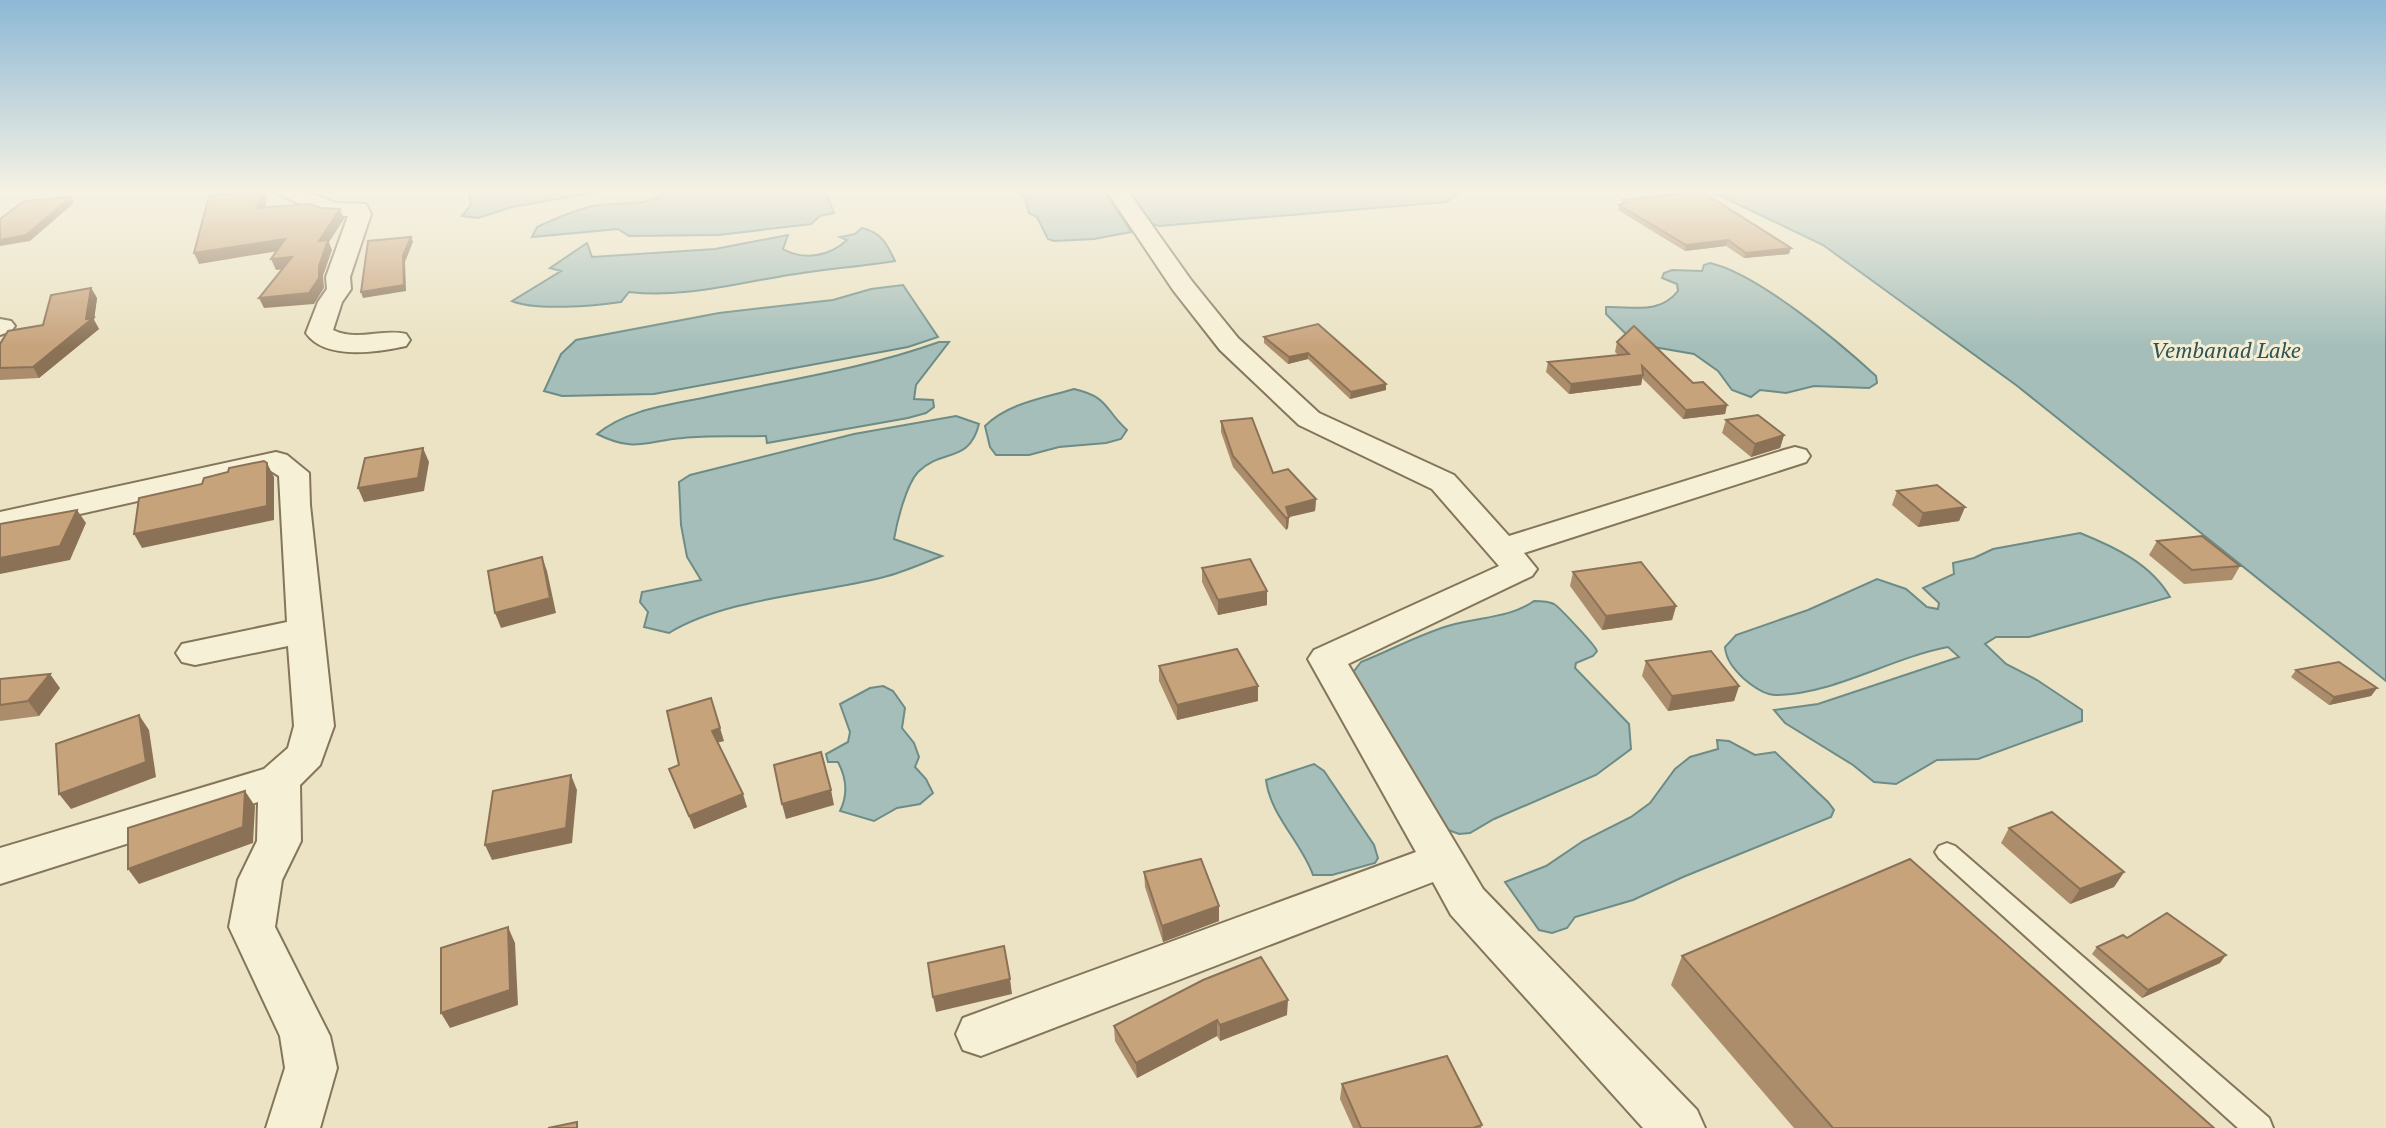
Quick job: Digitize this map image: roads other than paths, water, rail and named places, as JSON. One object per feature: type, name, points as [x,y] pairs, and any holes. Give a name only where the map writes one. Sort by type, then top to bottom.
[{"type":"street","points":[[350,243],[338,277],[339,289],[330,302],[319,333],[327,339],[364,345],[397,340]]},
{"type":"street","points":[[1153,243],[1229,344],[1309,419],[1443,482],[1520,569],[1327,659],[1467,902],[1678,1128]]},
{"type":"street","points":[[1502,549],[1795,456]]},
{"type":"street","points":[[0,522],[276,461],[294,473],[294,505],[314,726],[306,755],[279,780],[0,866]]},
{"type":"street","points":[[195,653],[307,630]]},
{"type":"street","points":[[279,780],[279,841],[260,880],[252,927],[305,1036],[311,1068],[293,1128]]},
{"type":"street","points":[[981,1034],[1443,860]]},
{"type":"lane","points":[[1947,852],[2259,1128]]},
{"type":"water","points":[[587,243],[592,257],[715,249],[748,243],[785,243],[783,249],[808,256],[825,253],[840,245],[885,243],[895,261],[686,292],[629,292],[621,302],[610,304],[549,307],[512,301],[561,271],[550,268]]},
{"type":"water","name":"Vembanad Lake","points":[[1818,243],[2386,243],[2386,681],[2016,385]]},
{"type":"water","points":[[1710,263],[1751,281],[1797,311],[1876,376],[1877,383],[1869,388],[1814,386],[1786,393],[1760,390],[1751,397],[1732,390],[1718,371],[1694,354],[1636,344],[1606,314],[1606,307],[1645,308],[1663,303],[1678,291],[1677,284],[1662,278],[1664,273],[1672,270],[1702,271],[1704,265]]},
{"type":"water","points":[[903,285],[938,337],[908,347],[654,394],[562,396],[544,391],[561,354],[576,340],[719,313],[833,300],[871,289]]},
{"type":"water","points":[[939,342],[949,342],[916,385],[914,399],[933,400],[934,407],[926,413],[908,418],[767,443],[766,436],[714,436],[631,444],[597,434],[637,413],[855,366]]},
{"type":"water","points":[[1074,389],[1094,396],[1105,405],[1127,430],[1121,439],[1059,447],[1029,455],[996,455],[990,447],[985,426],[994,418],[1027,402]]},
{"type":"water","points":[[956,416],[979,424],[974,437],[962,450],[936,460],[918,472],[906,494],[894,539],[942,556],[884,577],[745,604],[692,621],[669,633],[644,627],[648,612],[640,602],[642,592],[701,580],[687,557],[681,525],[679,482],[690,475],[854,434]]},
{"type":"water","points":[[2080,533],[2119,551],[2142,566],[2170,597],[2029,637],[1996,637],[1985,644],[2006,664],[2082,710],[2082,721],[1978,759],[1937,760],[1896,784],[1874,782],[1853,765],[1785,723],[1774,710],[1818,704],[1959,657],[1948,647],[1820,689],[1776,695],[1746,681],[1727,656],[1725,647],[1736,635],[1808,610],[1877,579],[1906,589],[1927,607],[1938,609],[1939,603],[1923,588],[1954,574],[1953,563],[1993,549]]},
{"type":"water","points":[[1534,601],[1554,604],[1595,647],[1597,651],[1593,656],[1576,663],[1575,668],[1629,724],[1631,749],[1596,775],[1494,819],[1470,833],[1459,834],[1443,828],[1351,675],[1361,662],[1419,636],[1443,627],[1506,613]]},
{"type":"water","points":[[883,686],[893,691],[905,708],[902,728],[914,743],[919,757],[915,767],[933,793],[920,804],[897,808],[874,821],[840,811],[845,793],[843,775],[838,762],[828,762],[826,754],[848,742],[850,732],[840,704],[870,688]]},
{"type":"water","points":[[1717,740],[1729,741],[1755,755],[1775,752],[1828,802],[1834,810],[1831,817],[1633,900],[1575,917],[1567,928],[1552,933],[1539,930],[1505,882],[1546,866],[1583,841],[1631,817],[1650,803],[1675,769],[1690,757],[1718,749]]},
{"type":"water","points":[[1314,764],[1324,771],[1374,845],[1378,858],[1375,863],[1332,875],[1313,875],[1273,805],[1266,780]]}]
